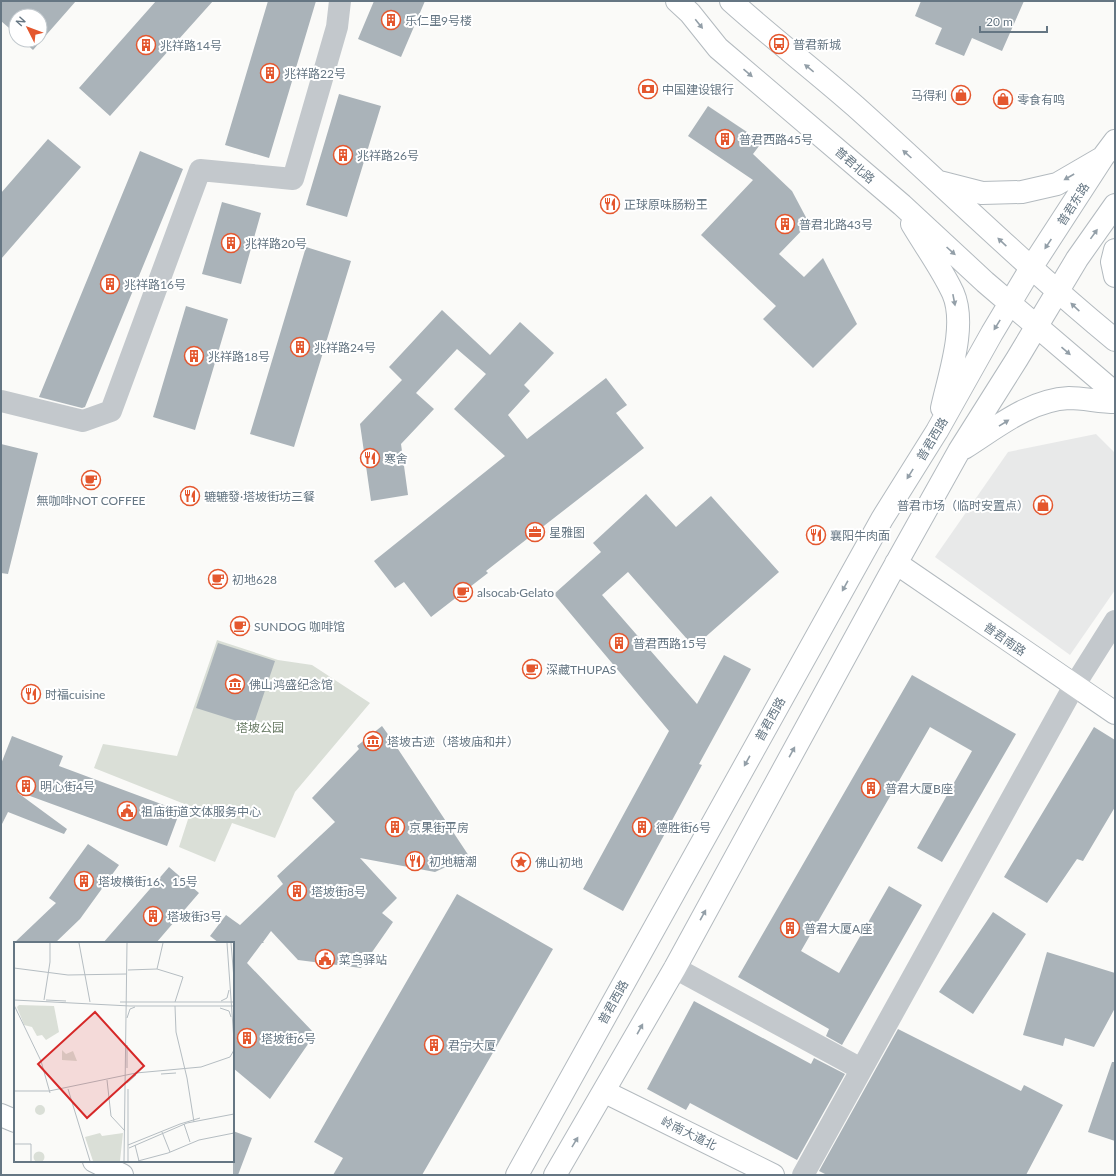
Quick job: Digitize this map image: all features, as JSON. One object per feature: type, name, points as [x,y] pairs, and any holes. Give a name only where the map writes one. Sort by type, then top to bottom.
[{"type":"main road","name":"普君北路","points":[[677,1],[690,13],[718,48],[902,205],[1037,325]]},
{"type":"main road","points":[[730,1],[779,44],[854,105],[1031,268],[1115,340]]},
{"type":"main road","points":[[938,182],[982,193],[1022,192],[1057,184],[1109,149]]},
{"type":"main road","name":"普君东路","points":[[1031,268],[1109,149]]},
{"type":"main road","points":[[902,205],[953,294],[957,316],[956,344],[937,431]]},
{"type":"main road","points":[[555,1175],[674,968],[959,451],[1077,258],[1115,205]]},
{"type":"main road","points":[[1115,250],[1112,262],[1115,276]]},
{"type":"main road","name":"普君西路","points":[[516,1175],[882,519],[937,431],[1031,268]]},
{"type":"main road","points":[[1037,325],[1115,393]]},
{"type":"main road","points":[[959,451],[1026,409],[1044,402],[1069,398],[1115,402]]},
{"type":"main road","name":"普君南路","points":[[896,563],[1115,714]]},
{"type":"main road","name":"岭南大道北","points":[[604,1092],[773,1175]]},
{"type":"main road","points":[[1,1116],[14,1121]]},
{"type":"main road","points":[[96,1162],[122,1175]]},
{"type":"street","points":[[1,401],[83,421],[111,411],[200,170],[206,172],[293,179],[337,26],[340,1]]},
{"type":"street","points":[[803,1175],[860,1069],[1074,686],[1115,621]]},
{"type":"street","points":[[674,968],[860,1069]]},
{"type":"shaded area","name":"普君市场（临时安置点）","points":[[1096,434],[1115,453],[1115,590],[1070,655],[935,557],[1008,452]]},
{"type":"green space","name":"塔坡公园","points":[[217,640],[278,660],[312,665],[370,703],[295,792],[275,838],[232,823],[215,862],[179,847],[192,807],[94,768],[103,744],[177,756]]},
{"type":"building","points":[[1,1],[76,1],[48,33],[48,8],[8,8],[8,27],[1,21]]},
{"type":"building","name":"兆祥路14号","points":[[156,1],[213,1],[110,116],[79,88]]},
{"type":"building","name":"兆祥路22号","points":[[268,1],[316,1],[269,158],[225,145]]},
{"type":"building","name":"乐仁里9号楼","points":[[374,1],[425,1],[401,57],[358,39]]},
{"type":"building","points":[[921,1],[1024,1],[1002,51],[972,38],[964,56],[935,44],[942,28],[915,16]]},
{"type":"building","name":"兆祥路26号","points":[[339,94],[381,106],[347,217],[306,205]]},
{"type":"building","points":[[708,106],[762,142],[753,154],[792,191],[809,223],[779,254],[804,277],[823,258],[857,324],[813,368],[763,319],[776,306],[701,235],[753,180],[688,136]]},
{"type":"building","points":[[48,139],[81,167],[1,259],[1,193]]},
{"type":"building","name":"兆祥路16号","points":[[140,151],[183,169],[85,407],[82,408],[39,397]]},
{"type":"building","name":"兆祥路20号","points":[[222,202],[261,213],[241,284],[202,274]]},
{"type":"building","name":"兆祥路24号","points":[[306,247],[351,261],[294,447],[250,434]]},
{"type":"building","name":"兆祥路18号","points":[[186,306],[228,319],[195,430],[153,417]]},
{"type":"building","points":[[442,310],[490,355],[520,322],[554,353],[524,385],[530,391],[508,415],[527,439],[606,378],[627,405],[616,413],[644,448],[486,571],[488,573],[431,617],[404,582],[395,588],[374,561],[505,456],[454,409],[486,374],[457,349],[416,393],[434,409],[401,444],[408,495],[371,501],[360,424],[402,380],[389,367]]},
{"type":"building","points":[[1,444],[38,453],[8,574],[1,573]]},
{"type":"building","points":[[646,494],[676,527],[711,496],[779,572],[694,647],[628,572],[602,595],[697,704],[724,655],[751,669],[699,764],[702,765],[623,911],[583,889],[669,731],[554,594],[601,552],[593,543]]},
{"type":"building","name":"佛山鸿盛纪念馆","points":[[218,643],[275,661],[253,726],[196,708]]},
{"type":"building","points":[[912,675],[1016,734],[942,862],[917,848],[972,751],[930,727],[801,951],[839,973],[889,886],[922,905],[842,1045],[826,1036],[829,1029],[738,977]]},
{"type":"building","points":[[382,726],[469,856],[435,872],[360,858],[397,898],[382,913],[393,922],[361,968],[298,960],[271,931],[263,942],[264,943],[262,943],[247,963],[315,1034],[270,1099],[234,1069],[234,942],[218,942],[210,936],[226,915],[240,925],[283,884],[277,876],[335,822],[312,798],[359,749],[357,746]]},
{"type":"building","points":[[1094,727],[1115,740],[1115,807],[1083,861],[1077,859],[1047,903],[1004,877]]},
{"type":"building","points":[[12,736],[63,756],[59,766],[180,811],[167,846],[19,792],[18,793],[67,829],[64,834],[8,812],[1,826],[1,764]]},
{"type":"building","name":"塔坡横街16、15号","points":[[88,844],[119,865],[80,919],[56,942],[15,942],[56,903],[49,898]]},
{"type":"building","name":"塔坡街3号","points":[[169,867],[199,893],[157,942],[104,942]]},
{"type":"building","name":"君宁大厦","points":[[457,894],[553,949],[422,1175],[333,1175],[343,1158],[314,1142]]},
{"type":"building","points":[[993,912],[1026,934],[973,1014],[939,992]]},
{"type":"building","points":[[1047,952],[1115,973],[1115,1008],[1094,1047],[1065,1038],[1063,1046],[1023,1035]]},
{"type":"building","points":[[694,1001],[811,1064],[814,1058],[845,1074],[797,1160],[690,1103],[686,1110],[647,1089]]},
{"type":"building","points":[[898,1029],[1021,1091],[1024,1085],[1063,1105],[1026,1175],[827,1175],[819,1171]]},
{"type":"building","points":[[1112,1062],[1115,1062],[1115,1141],[1088,1132]]},
{"type":"building","points":[[234,1131],[252,1138],[238,1175],[233,1175]]},
{"type":"place","name":"乐仁里9号楼","points":[[391,20]]},
{"type":"place","name":"普君新城","points":[[779,44]]},
{"type":"place","name":"兆祥路14号","points":[[146,45]]},
{"type":"place","name":"兆祥路22号","points":[[270,73]]},
{"type":"place","name":"中国建设银行","points":[[648,89]]},
{"type":"place","name":"马得利","points":[[961,95]]},
{"type":"place","name":"零食有鸣","points":[[1003,99]]},
{"type":"place","name":"普君西路45号","points":[[725,139]]},
{"type":"place","name":"兆祥路26号","points":[[343,155]]},
{"type":"place","name":"正球原味肠粉王","points":[[610,204]]},
{"type":"place","name":"普君北路43号","points":[[785,224]]},
{"type":"place","name":"兆祥路20号","points":[[231,243]]},
{"type":"place","name":"兆祥路16号","points":[[110,284]]},
{"type":"place","name":"兆祥路24号","points":[[300,347]]},
{"type":"place","name":"兆祥路18号","points":[[194,356]]},
{"type":"place","name":"寒舍","points":[[370,458]]},
{"type":"place","name":"無咖啡NOT COFFEE","points":[[91,480]]},
{"type":"place","name":"辘辘發·塔坡街坊三餐","points":[[190,496]]},
{"type":"place","name":"普君市场（临时安置点）","points":[[1043,505]]},
{"type":"place","name":"星雅图","points":[[535,532]]},
{"type":"place","name":"襄阳牛肉面","points":[[816,535]]},
{"type":"place","name":"初地628","points":[[218,579]]},
{"type":"place","name":"alsocab·Gelato","points":[[463,592]]},
{"type":"place","name":"SUNDOG 咖啡馆","points":[[240,626]]},
{"type":"place","name":"普君西路15号","points":[[619,643]]},
{"type":"place","name":"深藏THUPAS","points":[[532,669]]},
{"type":"place","name":"佛山鸿盛纪念馆","points":[[235,684]]},
{"type":"place","name":"时福cuisine","points":[[31,694]]},
{"type":"place","name":"塔坡古迹（塔坡庙和井）","points":[[373,741]]},
{"type":"place","name":"明心街4号","points":[[26,786]]},
{"type":"place","name":"普君大厦B座","points":[[871,788]]},
{"type":"place","name":"祖庙街道文体服务中心","points":[[127,811]]},
{"type":"place","name":"京果街平房","points":[[395,827]]},
{"type":"place","name":"德胜街6号","points":[[642,827]]},
{"type":"place","name":"初地糖潮","points":[[415,861]]},
{"type":"place","name":"佛山初地","points":[[521,862]]},
{"type":"place","name":"塔坡横街16、15号","points":[[84,881]]},
{"type":"place","name":"塔坡街8号","points":[[297,891]]},
{"type":"place","name":"塔坡街3号","points":[[153,916]]},
{"type":"place","name":"普君大厦A座","points":[[790,928]]},
{"type":"place","name":"菜鸟驿站","points":[[325,959]]},
{"type":"place","name":"塔坡街6号","points":[[247,1038]]},
{"type":"place","name":"君宁大厦","points":[[434,1045]]}]
